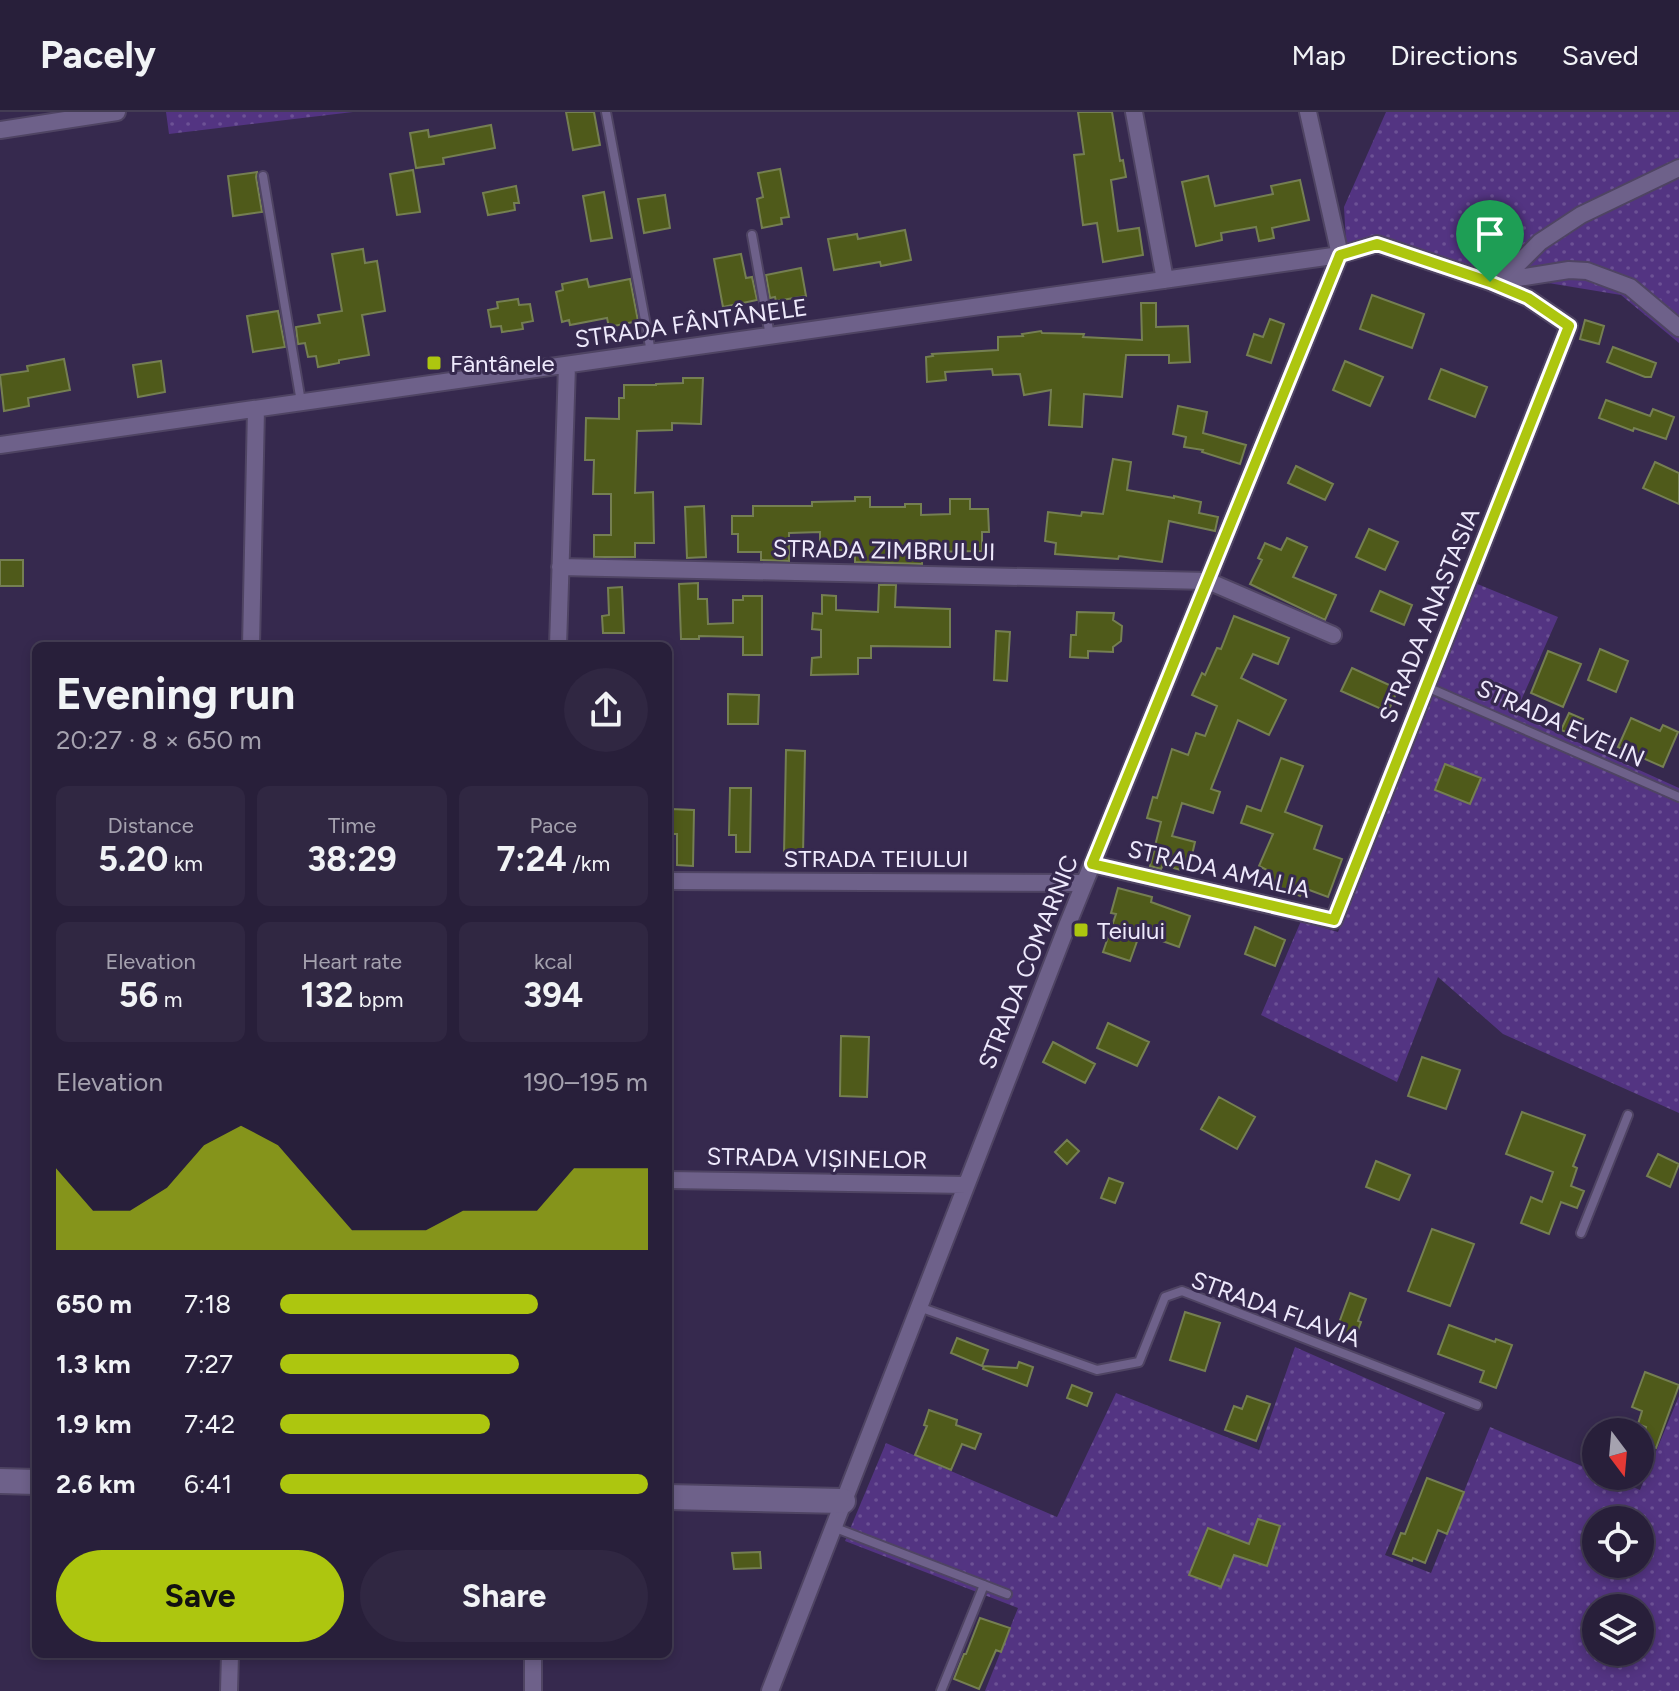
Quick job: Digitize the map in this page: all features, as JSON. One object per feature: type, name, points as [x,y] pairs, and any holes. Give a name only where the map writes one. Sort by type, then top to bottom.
[{"type":"street","points":[[0,130],[117,112]]},
{"type":"street","points":[[1134,112],[1165,280]]},
{"type":"street","points":[[1308,112],[1340,255]]},
{"type":"street","points":[[1490,282],[1515,267],[1540,242],[1581,215],[1679,168]]},
{"type":"street","name":"STRADA FÂNTÂNELE","points":[[0,445],[1340,255],[1377,244],[1528,298],[1569,326]]},
{"type":"street","name":"STRADA COMARNIC","points":[[770,1691],[1084,883],[1340,255]]},
{"type":"street","points":[[1490,282],[1569,270],[1587,271],[1630,287],[1679,328]]},
{"type":"street","name":"STRADA ANASTASIA","points":[[1334,920],[1569,326]]},
{"type":"street","points":[[558,642],[567,365]]},
{"type":"street","points":[[251,642],[256,409]]},
{"type":"street","name":"STRADA ZIMBRULUI","points":[[560,567],[1208,581]]},
{"type":"street","points":[[1208,581],[1333,635]]},
{"type":"street","name":"STRADA AMALIA","points":[[1092,864],[1334,920]]},
{"type":"street","name":"STRADA TEIULUI","points":[[672,881],[1084,883]]},
{"type":"street","name":"STRADA VIȘINELOR","points":[[672,1180],[966,1185]]},
{"type":"street","points":[[0,1481],[32,1482]]},
{"type":"street","points":[[672,1497],[843,1501]]},
{"type":"street","points":[[229,1691],[230,1658]]},
{"type":"street","points":[[533,1658],[533,1691]]},
{"type":"lane","points":[[606,112],[651,353]]},
{"type":"lane","points":[[263,176],[301,403]]},
{"type":"lane","points":[[752,235],[770,336]]},
{"type":"lane","name":"STRADA EVELIN","points":[[1427,687],[1679,797]]},
{"type":"lane","points":[[1581,1233],[1628,1115]]},
{"type":"lane","name":"STRADA FLAVIA","points":[[919,1307],[1097,1370],[1139,1362],[1165,1297],[1182,1291],[1477,1405]]},
{"type":"lane","points":[[832,1527],[1007,1594]]},
{"type":"lane","points":[[941,1691],[984,1585]]},
{"type":"shaded area","points":[[166,112],[353,112],[169,134]]},
{"type":"shaded area","points":[[1386,112],[1679,112],[1679,343],[1621,295],[1481,272],[1346,243],[1344,207]]},
{"type":"shaded area","points":[[1475,583],[1558,617],[1515,714],[1679,788],[1679,1113],[1503,1034],[1438,977],[1397,1082],[1261,1015],[1301,921],[1338,932]]},
{"type":"shaded area","points":[[1295,1347],[1445,1413],[1385,1555],[1431,1573],[1490,1427],[1582,1466],[1582,1490],[1654,1490],[1654,1456],[1679,1396],[1679,1691],[985,1691],[1018,1608],[845,1541],[886,1443],[1057,1517],[1116,1393],[1259,1450]]},
{"type":"building","points":[[566,112],[594,112],[600,145],[573,150]]},
{"type":"building","points":[[1078,112],[1112,112],[1120,161],[1123,160],[1126,177],[1111,180],[1118,231],[1139,228],[1143,255],[1103,262],[1097,223],[1083,225],[1074,155],[1084,154]]},
{"type":"building","points":[[491,125],[495,148],[443,158],[444,164],[416,168],[410,133],[428,130],[429,137]]},
{"type":"building","points":[[780,169],[789,217],[781,218],[782,224],[762,228],[757,199],[763,197],[758,173]]},
{"type":"building","points":[[413,170],[420,212],[397,215],[390,174]]},
{"type":"building","points":[[257,172],[262,212],[233,216],[228,176]]},
{"type":"building","points":[[1208,176],[1215,206],[1273,194],[1271,186],[1300,180],[1309,220],[1272,228],[1274,238],[1259,241],[1256,227],[1221,233],[1222,240],[1196,246],[1182,182]]},
{"type":"building","points":[[516,186],[519,203],[514,203],[515,210],[488,215],[483,193]]},
{"type":"building","points":[[604,192],[612,238],[591,241],[583,196]]},
{"type":"building","points":[[665,195],[670,228],[644,233],[638,199]]},
{"type":"building","points":[[905,230],[911,260],[834,270],[828,239],[857,234],[858,239]]},
{"type":"building","points":[[363,249],[365,263],[377,261],[385,311],[362,315],[369,355],[318,367],[316,356],[308,357],[305,343],[298,344],[296,327],[320,323],[318,315],[342,311],[332,254]]},
{"type":"building","points":[[741,254],[746,278],[752,277],[757,300],[723,307],[714,259]]},
{"type":"building","points":[[801,268],[806,296],[776,301],[775,297],[770,298],[766,275]]},
{"type":"building","points":[[587,279],[589,287],[630,279],[638,321],[609,327],[607,318],[570,325],[569,320],[562,322],[556,292],[563,290],[562,284]]},
{"type":"building","points":[[1372,295],[1424,314],[1412,348],[1360,329]]},
{"type":"building","points":[[518,299],[519,305],[530,304],[533,321],[522,323],[523,329],[502,332],[501,326],[491,327],[488,310],[498,308],[497,302]]},
{"type":"building","points":[[1141,303],[1156,303],[1156,327],[1188,326],[1190,362],[1169,363],[1169,355],[1126,355],[1122,397],[1084,394],[1082,427],[1049,425],[1051,390],[1024,395],[1020,374],[993,375],[992,369],[945,372],[946,380],[927,382],[926,357],[932,354],[998,350],[998,337],[1023,336],[1041,331],[1142,340]]},
{"type":"building","points":[[278,311],[285,347],[253,352],[247,316]]},
{"type":"building","points":[[1270,319],[1284,324],[1271,363],[1247,355],[1254,334],[1263,337]]},
{"type":"building","points":[[1585,320],[1604,326],[1599,344],[1580,339]]},
{"type":"building","points":[[1613,347],[1656,363],[1651,377],[1607,362]]},
{"type":"building","points":[[64,359],[70,390],[28,398],[29,406],[4,411],[0,375],[28,371],[27,366]]},
{"type":"building","points":[[161,361],[165,392],[138,397],[133,365]]},
{"type":"building","points":[[1345,361],[1383,377],[1370,406],[1333,390]]},
{"type":"building","points":[[1441,369],[1487,387],[1475,417],[1429,399]]},
{"type":"building","points":[[683,378],[703,378],[701,424],[672,423],[672,430],[637,431],[635,493],[653,492],[654,543],[635,543],[635,557],[594,557],[594,535],[611,535],[611,494],[593,494],[594,460],[585,460],[586,418],[619,419],[619,398],[624,398],[624,385],[683,383]]},
{"type":"building","points":[[1606,400],[1650,416],[1653,409],[1674,417],[1666,439],[1599,418]]},
{"type":"building","points":[[1178,406],[1207,412],[1203,433],[1246,445],[1240,464],[1203,450],[1184,447],[1186,437],[1173,434]]},
{"type":"building","points":[[1113,459],[1131,462],[1127,490],[1201,502],[1199,513],[1218,517],[1215,531],[1169,521],[1162,562],[1119,556],[1118,559],[1055,554],[1056,543],[1045,541],[1048,512],[1081,516],[1082,512],[1103,514]]},
{"type":"building","points":[[1655,462],[1679,473],[1679,504],[1643,488]]},
{"type":"building","points":[[1296,466],[1333,484],[1325,500],[1288,483]]},
{"type":"building","points":[[855,497],[870,497],[870,507],[921,504],[921,515],[950,514],[950,499],[970,499],[970,509],[988,509],[989,532],[982,532],[982,551],[922,552],[922,564],[855,562],[855,550],[820,550],[820,532],[789,533],[789,561],[761,560],[761,552],[738,552],[738,534],[732,534],[732,516],[753,516],[753,506],[812,506],[812,502],[855,501]]},
{"type":"building","points":[[704,506],[706,557],[687,558],[685,507]]},
{"type":"building","points":[[1369,529],[1398,542],[1385,570],[1356,557]]},
{"type":"building","points":[[1287,538],[1307,547],[1293,577],[1336,595],[1325,620],[1250,584],[1262,560],[1258,558],[1265,543],[1281,550]]},
{"type":"building","points":[[0,560],[23,560],[23,586],[0,586]]},
{"type":"building","points":[[698,583],[698,599],[707,599],[708,624],[733,623],[733,600],[743,600],[743,596],[762,596],[762,655],[743,655],[743,637],[699,636],[699,639],[681,639],[679,584]]},
{"type":"building","points":[[879,585],[896,585],[895,607],[950,609],[950,647],[871,646],[871,658],[858,658],[858,674],[811,675],[812,658],[821,657],[821,630],[812,629],[813,613],[822,614],[822,595],[836,596],[836,610],[878,612]]},
{"type":"building","points":[[622,587],[624,633],[603,633],[602,616],[609,615],[608,588]]},
{"type":"building","points":[[1380,591],[1412,605],[1404,625],[1371,611]]},
{"type":"building","points":[[1077,612],[1114,613],[1113,620],[1122,626],[1121,641],[1113,647],[1113,652],[1088,651],[1088,658],[1070,657],[1071,635],[1076,635]]},
{"type":"building","points":[[1234,616],[1289,638],[1278,664],[1253,654],[1241,678],[1286,700],[1269,735],[1238,720],[1211,789],[1220,792],[1213,813],[1182,803],[1172,836],[1195,842],[1188,872],[1163,865],[1161,869],[1150,866],[1161,822],[1147,818],[1153,797],[1157,798],[1172,749],[1188,755],[1196,733],[1205,736],[1217,706],[1192,695],[1217,648],[1221,649]]},
{"type":"building","points":[[996,631],[1010,632],[1007,681],[994,680]]},
{"type":"building","points":[[1600,649],[1628,661],[1616,692],[1588,680]]},
{"type":"building","points":[[1548,651],[1581,664],[1563,707],[1531,693]]},
{"type":"building","points":[[1352,668],[1398,689],[1388,712],[1341,691]]},
{"type":"building","points":[[728,694],[759,695],[758,724],[728,724]]},
{"type":"building","points":[[1569,713],[1583,719],[1576,736],[1561,730]]},
{"type":"building","points":[[1631,718],[1660,731],[1663,725],[1678,732],[1663,767],[1618,747]]},
{"type":"building","points":[[786,750],[805,751],[803,855],[784,855]]},
{"type":"building","points":[[1281,758],[1303,766],[1285,812],[1322,826],[1314,849],[1342,859],[1328,897],[1304,888],[1300,896],[1263,880],[1267,870],[1259,866],[1273,834],[1241,823],[1247,806],[1261,811]]},
{"type":"building","points":[[1445,764],[1481,778],[1470,804],[1435,790]]},
{"type":"building","points":[[730,788],[751,788],[750,852],[736,852],[736,835],[729,835]]},
{"type":"building","points":[[672,809],[694,810],[693,866],[677,865],[677,834],[672,834]]},
{"type":"building","points":[[1118,888],[1152,897],[1151,902],[1190,916],[1179,947],[1140,933],[1130,961],[1103,952],[1116,914],[1111,913]]},
{"type":"building","points":[[1255,927],[1285,940],[1275,966],[1245,954]]},
{"type":"building","points":[[1108,1023],[1149,1042],[1137,1066],[1097,1048]]},
{"type":"building","points":[[841,1036],[869,1037],[867,1097],[840,1096]]},
{"type":"building","points":[[1053,1042],[1095,1064],[1085,1083],[1043,1062]]},
{"type":"building","points":[[1422,1057],[1460,1070],[1446,1109],[1408,1096]]},
{"type":"building","points":[[1219,1097],[1255,1117],[1237,1149],[1201,1129]]},
{"type":"building","points":[[1522,1112],[1585,1135],[1573,1166],[1577,1168],[1571,1186],[1584,1191],[1577,1208],[1561,1202],[1549,1234],[1521,1223],[1531,1197],[1542,1202],[1553,1172],[1506,1154]]},
{"type":"building","points":[[1067,1140],[1079,1151],[1067,1164],[1055,1152]]},
{"type":"building","points":[[1658,1154],[1679,1164],[1670,1187],[1647,1176]]},
{"type":"building","points":[[1376,1161],[1410,1175],[1399,1200],[1366,1187]]},
{"type":"building","points":[[1109,1178],[1123,1183],[1115,1203],[1101,1198]]},
{"type":"building","points":[[1432,1229],[1474,1244],[1450,1306],[1408,1291]]},
{"type":"building","points":[[1350,1293],[1366,1299],[1355,1338],[1336,1331]]},
{"type":"building","points":[[1185,1312],[1220,1323],[1205,1371],[1170,1360]]},
{"type":"building","points":[[1449,1325],[1512,1345],[1496,1388],[1480,1382],[1484,1371],[1438,1354]]},
{"type":"building","points":[[957,1338],[988,1350],[982,1366],[951,1353]]},
{"type":"building","points":[[1019,1362],[1033,1367],[1027,1386],[983,1369],[984,1366],[1017,1368]]},
{"type":"building","points":[[1645,1372],[1679,1385],[1656,1448],[1654,1418],[1640,1418],[1642,1411],[1632,1407]]},
{"type":"building","points":[[1072,1385],[1092,1393],[1087,1406],[1067,1398]]},
{"type":"building","points":[[1247,1396],[1270,1404],[1256,1441],[1225,1430],[1234,1406],[1242,1409]]},
{"type":"building","points":[[929,1410],[957,1420],[956,1425],[981,1434],[975,1449],[962,1444],[951,1470],[915,1455],[927,1426],[924,1425]]},
{"type":"building","points":[[1427,1478],[1464,1492],[1447,1534],[1438,1530],[1425,1563],[1393,1554],[1401,1533],[1405,1534]]},
{"type":"building","points":[[1258,1519],[1280,1526],[1267,1566],[1234,1555],[1221,1587],[1189,1575],[1208,1528],[1249,1544]]},
{"type":"building","points":[[760,1552],[761,1568],[734,1569],[732,1553]]},
{"type":"building","points":[[980,1618],[1010,1628],[1001,1652],[996,1650],[979,1689],[954,1679]]},
{"type":"place","name":"Fântânele","points":[[434,363]]},
{"type":"place","name":"Teiului","points":[[1081,930]]},
{"type":"route","points":[[1377,244],[1490,282],[1528,298],[1569,326],[1334,920],[1092,864],[1340,255],[1377,244]]}]
